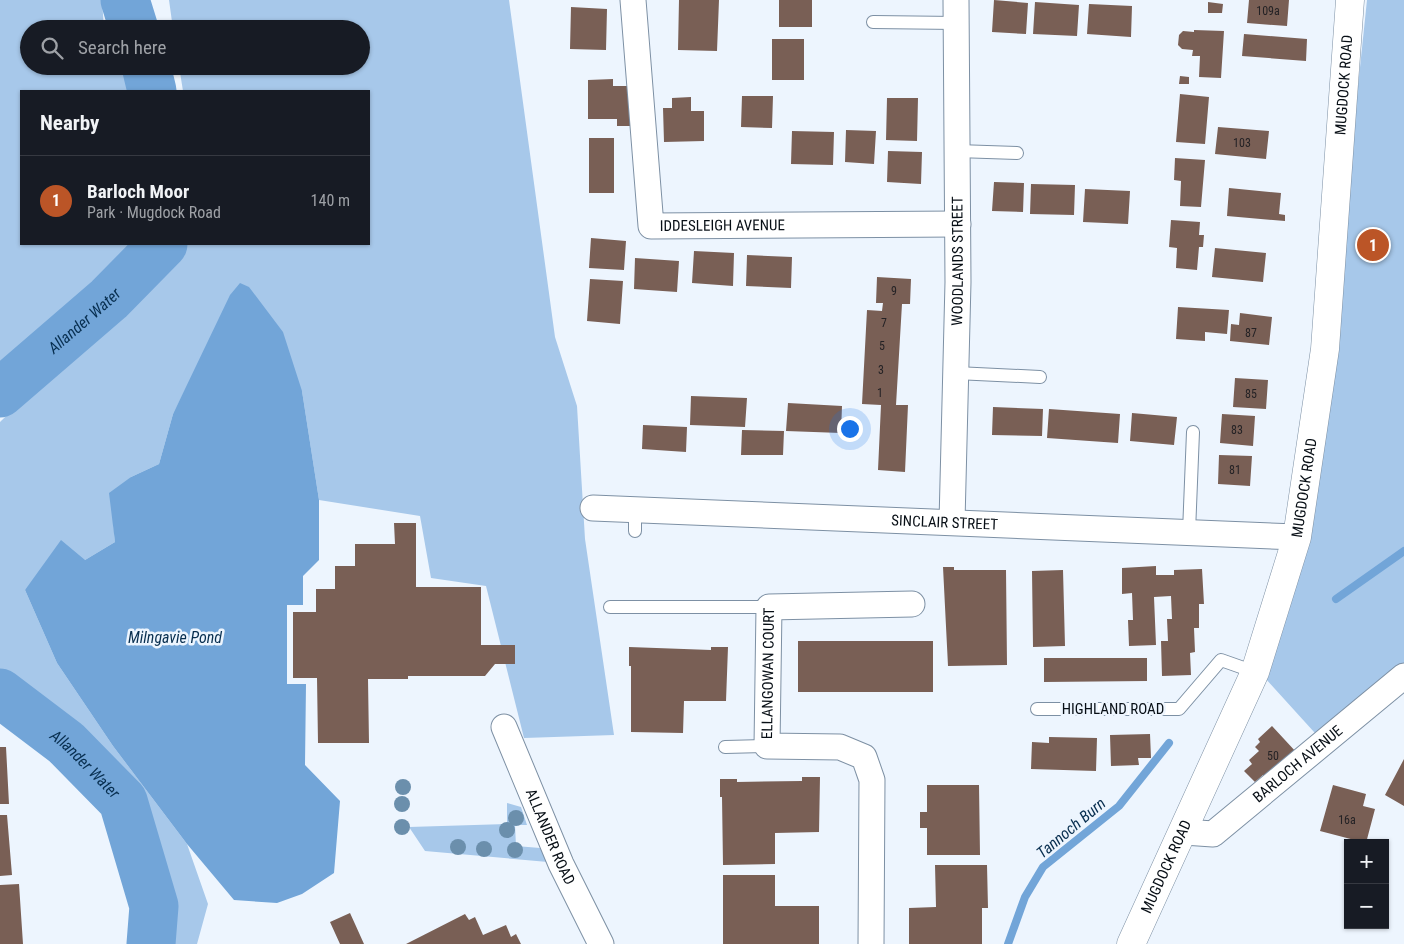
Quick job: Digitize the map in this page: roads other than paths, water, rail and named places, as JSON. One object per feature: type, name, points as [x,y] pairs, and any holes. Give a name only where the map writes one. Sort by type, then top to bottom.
[{"type":"street","name":"IDDESLEIGH AVENUE","points":[[633,0],[651,226],[958,224]]},
{"type":"street","name":"MUGDOCK ROAD","points":[[1131,944],[1184,832],[1255,672],[1297,537],[1325,349],[1350,0]]},
{"type":"street","name":"WOODLANDS STREET","points":[[952,522],[958,224],[956,11]]},
{"type":"street","name":"SINCLAIR STREET","points":[[593,508],[635,520],[952,522],[1297,537]]},
{"type":"street","name":"ELLANGOWAN COURT","points":[[870,944],[872,780],[864,757],[840,747],[767,746],[769,607],[912,604]]},
{"type":"street","name":"BARLOCH AVENUE","points":[[1184,832],[1213,834],[1404,676]]},
{"type":"street","name":"ALLANDER ROAD","points":[[504,727],[561,864],[601,944]]},
{"type":"lane","points":[[873,22],[956,11]]},
{"type":"lane","points":[[957,151],[1017,153]]},
{"type":"lane","points":[[956,373],[1040,377]]},
{"type":"lane","points":[[1190,532],[1193,432]]},
{"type":"lane","points":[[610,607],[769,607]]},
{"type":"lane","name":"HIGHLAND ROAD","points":[[1037,709],[1179,708],[1221,660],[1255,672]]},
{"type":"lane","points":[[725,747],[767,746]]},
{"type":"water","name":"Milngavie Pond","points":[[240,283],[249,287],[283,332],[302,391],[319,500],[319,560],[303,576],[303,605],[287,605],[287,684],[306,684],[305,765],[340,801],[334,873],[302,894],[277,903],[234,900],[187,844],[113,746],[57,663],[25,590],[61,540],[85,560],[115,542],[109,493],[131,477],[159,464],[173,414],[230,295]]},
{"type":"waterway","name":"Allander Water","points":[[125,0],[131,20]]},
{"type":"waterway","name":"Allander Water","points":[[148,75],[152,90]]},
{"type":"waterway","name":"Allander Water","points":[[0,393],[109,299],[162,245]]},
{"type":"waterway","name":"Tannoch Burn","points":[[1336,599],[1404,551]]},
{"type":"waterway","name":"Allander Water","points":[[0,693],[66,743],[123,801],[154,906],[151,944]]},
{"type":"waterway","name":"Tannoch Burn","points":[[1008,944],[1025,897],[1043,867],[1119,806],[1169,743]]},
{"type":"place","name":"Barloch Moor","points":[[1373,245]]}]
